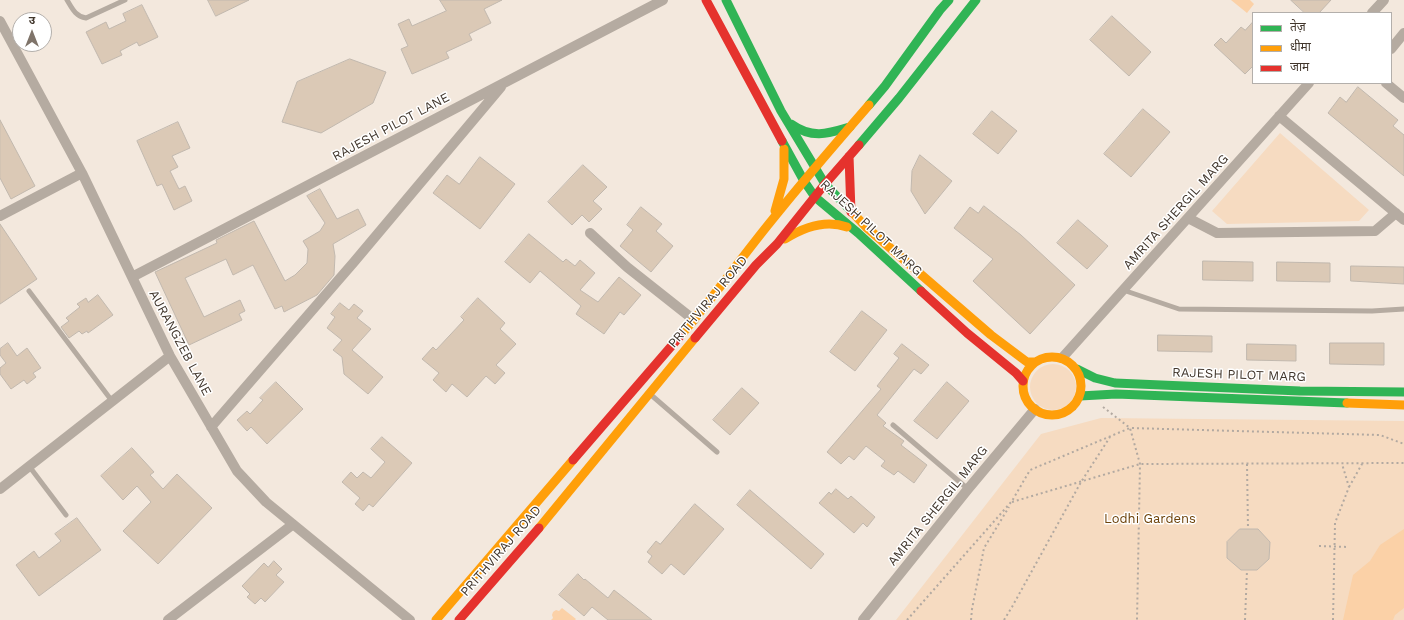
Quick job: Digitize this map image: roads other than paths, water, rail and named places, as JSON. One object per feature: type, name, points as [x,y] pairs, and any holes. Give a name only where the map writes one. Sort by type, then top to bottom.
[{"type":"main road","name":"RAJESH PILOT MARG","points":[[706,0],[804,181],[815,197],[858,233],[967,334],[1016,373],[1023,381]]},
{"type":"main road","name":"RAJESH PILOT MARG","points":[[726,0],[781,112],[825,184],[850,212],[866,227],[1005,347],[1027,362],[1035,362]]},
{"type":"main road","name":"PRITHVIRAJ ROAD","points":[[436,620],[694,320],[771,221],[885,86],[949,0]]},
{"type":"main road","name":"PRITHVIRAJ ROAD","points":[[459,620],[561,502],[649,393],[756,265],[777,244],[825,184],[899,98],[952,28],[976,0]]},
{"type":"main road","points":[[781,112],[789,122],[804,134],[827,134],[850,127]]},
{"type":"main road","points":[[771,221],[777,208],[784,179],[785,151],[781,139]]},
{"type":"main road","points":[[849,156],[850,212]]},
{"type":"main road","points":[[777,244],[804,228],[827,223],[839,223],[858,233]]},
{"type":"main road","points":[[1048,357],[1062,358],[1070,362],[1077,369],[1082,382],[1080,396],[1069,410],[1060,414],[1042,414],[1026,399],[1023,390],[1023,381],[1026,373],[1035,362],[1048,357]]},
{"type":"main road","name":"RAJESH PILOT MARG","points":[[1077,369],[1088,376],[1101,381],[1115,383],[1300,391],[1404,392]]},
{"type":"main road","name":"RAJESH PILOT MARG","points":[[1080,396],[1116,394],[1404,405]]},
{"type":"street","name":"RAJESH PILOT LANE","points":[[132,277],[663,0]]},
{"type":"street","points":[[1373,12],[1384,0]]},
{"type":"street","name":"AURANGZEB LANE","points":[[0,21],[82,173],[170,356],[237,471],[266,502],[292,525],[410,620]]},
{"type":"street","points":[[1392,48],[1404,33]]},
{"type":"street","points":[[211,427],[354,262],[505,82]]},
{"type":"street","name":"AMRITA SHERGIL MARG","points":[[1062,358],[1308,84]]},
{"type":"street","points":[[1387,84],[1404,98]]},
{"type":"street","points":[[1188,218],[1217,233],[1375,231],[1400,216],[1279,116]]},
{"type":"street","points":[[0,216],[82,173]]},
{"type":"street","points":[[590,233],[627,267],[694,320]]},
{"type":"street","points":[[0,489],[170,356]]},
{"type":"street","name":"AMRITA SHERGIL MARG","points":[[863,620],[968,489],[1035,409]]},
{"type":"street","points":[[172,618],[292,525]]},
{"type":"lane","points":[[67,0],[79,17],[86,18],[125,0]]},
{"type":"lane","points":[[1123,290],[1179,310],[1372,311],[1404,309]]},
{"type":"lane","points":[[29,291],[112,401]]},
{"type":"lane","points":[[638,384],[717,452]]},
{"type":"lane","points":[[893,425],[968,489]]},
{"type":"lane","points":[[29,466],[66,515]]},
{"type":"park label","name":"Lodhi Gardens","points":[[1150,519]]}]
